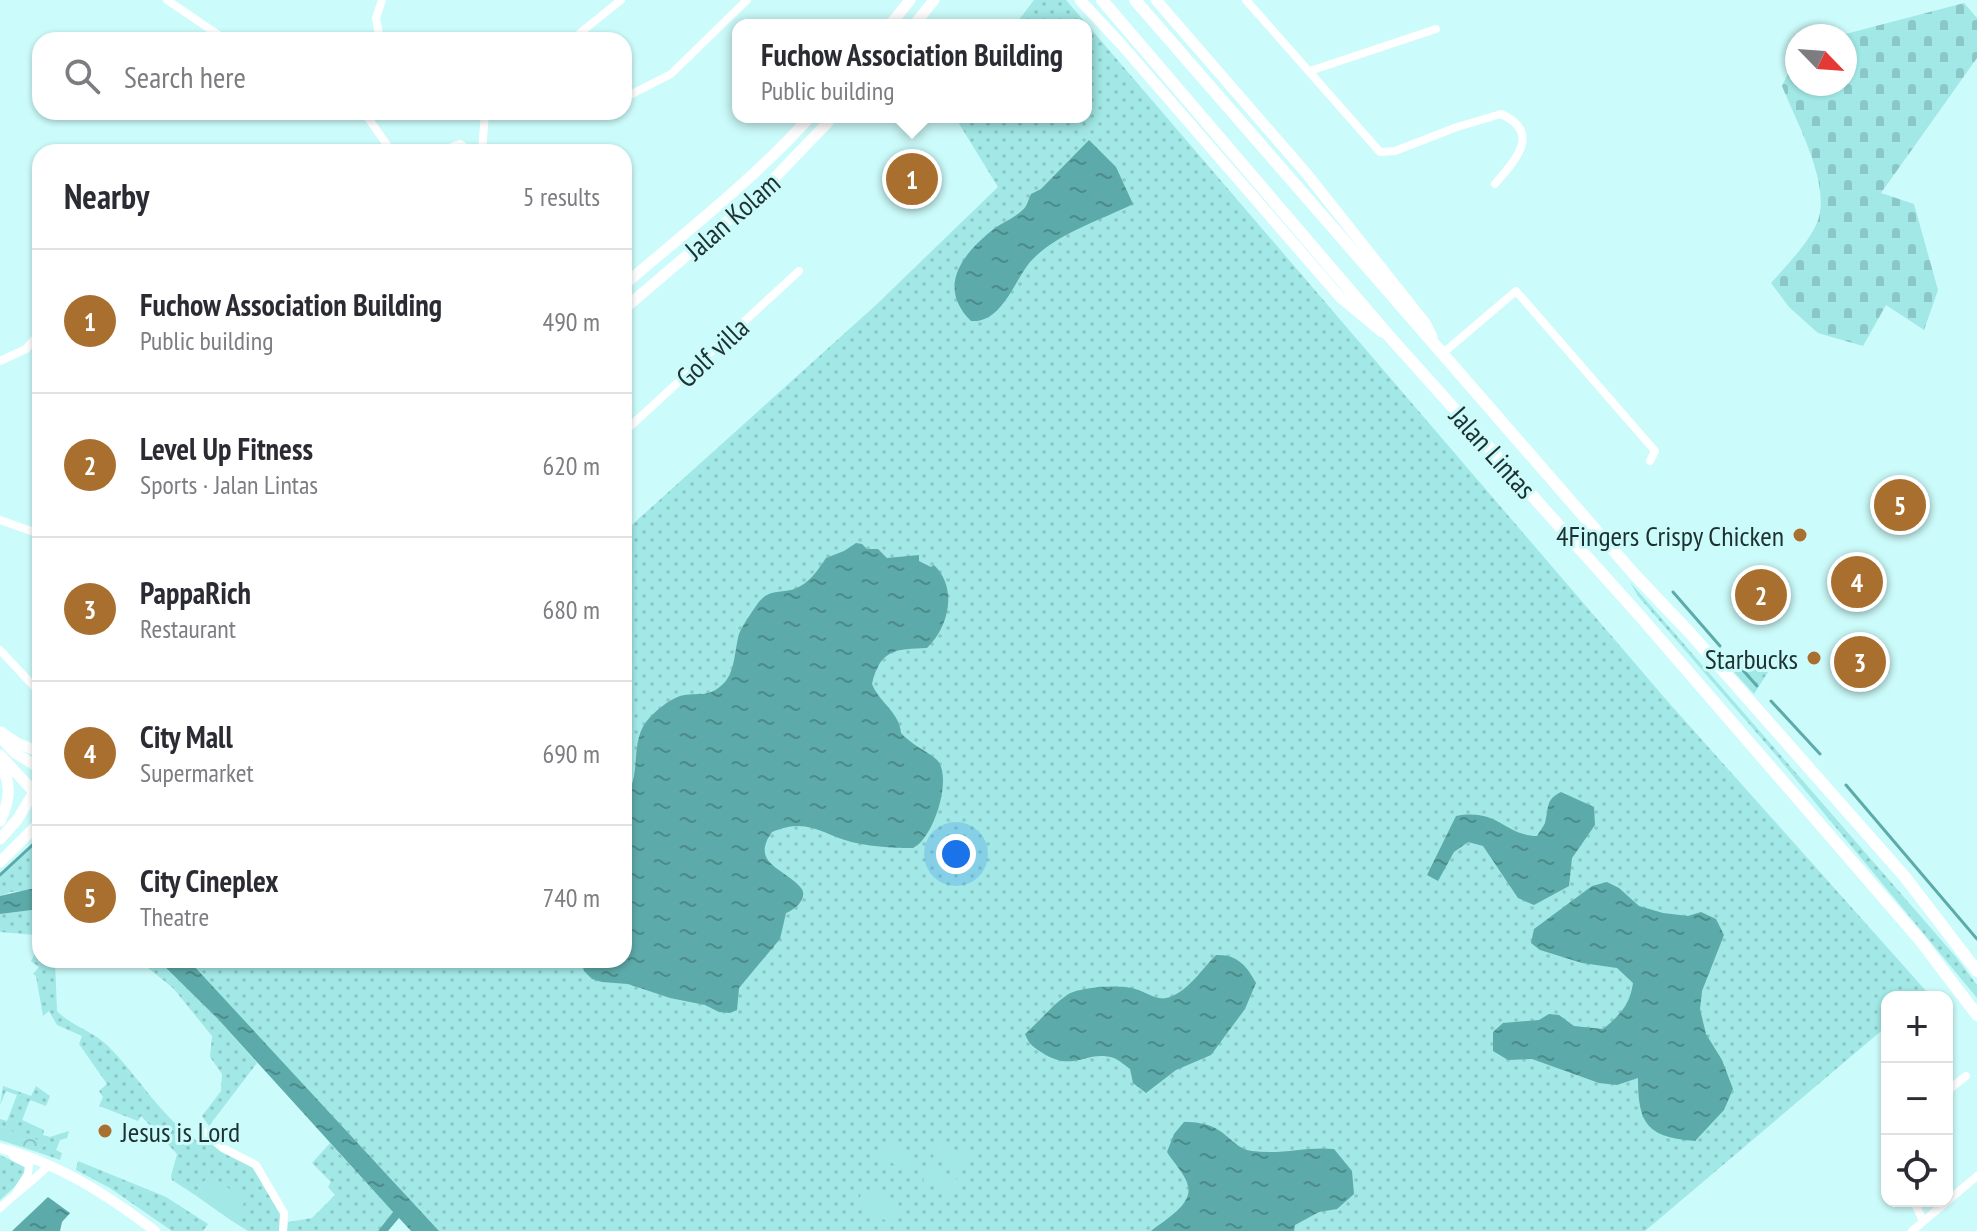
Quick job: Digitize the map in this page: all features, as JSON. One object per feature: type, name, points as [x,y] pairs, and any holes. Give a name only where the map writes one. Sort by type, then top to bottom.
[{"type":"highway","name":"Jalan Lintas","points":[[1102,0],[1389,336],[1640,616],[1920,940],[1977,1015]]},
{"type":"highway","name":"Jalan Lintas","points":[[1135,0],[1634,574],[1690,633],[1905,877],[1977,971]]},
{"type":"highway","points":[[1634,574],[1626,575],[1621,587],[1640,616]]},
{"type":"main road","points":[[895,19],[910,0]]},
{"type":"main road","points":[[919,19],[934,0]]},
{"type":"main road","points":[[1080,0],[1340,297],[1389,336]]},
{"type":"main road","name":"Jalan Lintas","points":[[1156,0],[1343,219],[1425,323],[1440,352]]},
{"type":"main road","name":"Jalan Kolam","points":[[632,278],[744,182],[805,123]]},
{"type":"main road","name":"Jalan Kolam","points":[[632,302],[760,193],[827,123]]},
{"type":"main road","points":[[0,735],[32,749]]},
{"type":"main road","points":[[0,735],[15,753],[32,763]]},
{"type":"main road","points":[[0,755],[32,790]]},
{"type":"main road","points":[[0,765],[7,777],[8,794],[7,806],[0,821]]},
{"type":"main road","points":[[0,839],[17,820],[32,795]]},
{"type":"main road","points":[[0,862],[32,829]]},
{"type":"main road","points":[[14,848],[32,835]]},
{"type":"street","points":[[167,0],[214,32]]},
{"type":"street","points":[[378,32],[376,18],[382,0]]},
{"type":"street","points":[[581,32],[621,0]]},
{"type":"street","points":[[632,94],[671,74],[747,0]]},
{"type":"street","points":[[1245,1],[1380,152],[1395,151],[1501,114],[1516,121],[1523,135],[1519,155],[1495,184]]},
{"type":"street","points":[[1310,71],[1436,29]]},
{"type":"street","points":[[370,120],[386,144]]},
{"type":"street","points":[[483,144],[484,120]]},
{"type":"street","name":"Golf villa","points":[[632,425],[799,271]]},
{"type":"street","points":[[1440,352],[1516,291],[1655,451],[1650,461]]},
{"type":"street","points":[[0,361],[26,349],[32,342]]},
{"type":"street","points":[[0,520],[32,531]]},
{"type":"street","points":[[0,650],[32,684]]},
{"type":"street","points":[[1953,1086],[1966,1076]]},
{"type":"street","points":[[204,1132],[223,1148],[256,1165],[284,1213],[283,1231]]},
{"type":"street","points":[[4,1149],[85,1184],[155,1231]]},
{"type":"street","points":[[4,1149],[29,1165],[28,1174],[17,1192]]},
{"type":"street","points":[[0,1208],[30,1185],[48,1166]]},
{"type":"street","points":[[1912,1231],[1977,1176]]},
{"type":"street","points":[[1917,1207],[1923,1221]]},
{"type":"green space","points":[[1034,0],[1066,0],[1082,19],[1020,19]]},
{"type":"green space","points":[[1964,3],[1977,18],[1977,58],[1881,193],[1914,204],[1938,290],[1924,330],[1886,305],[1863,346],[1818,333],[1789,307],[1771,283],[1811,234],[1819,217],[1821,202],[1810,151],[1786,96],[1857,96],[1857,31]]},
{"type":"green space","points":[[1092,30],[1669,703],[1926,991],[1881,991],[1881,1031],[1645,1231],[439,1231],[195,968],[632,968],[632,525],[876,305],[998,187],[959,123],[1092,123]]},
{"type":"green space","points":[[1630,582],[1956,957],[1977,985],[1977,998],[1775,754],[1638,596]]},
{"type":"green space","points":[[1757,662],[1768,672],[1754,694],[1732,670]]},
{"type":"green space","points":[[32,844],[32,890],[0,896],[0,873]]},
{"type":"green space","points":[[32,910],[32,935],[0,932],[0,914]]},
{"type":"green space","points":[[38,968],[55,968],[57,1011],[108,1046],[161,1109],[184,1131],[197,1141],[202,1136],[221,1152],[252,1167],[281,1215],[281,1231],[248,1231],[232,1221],[245,1200],[209,1175],[195,1195],[172,1180],[177,1154],[141,1116],[138,1121],[99,1106],[103,1097],[99,1091],[107,1084],[79,1044],[82,1036],[57,1025],[49,1011],[43,1016],[36,976],[33,974]]},
{"type":"green space","points":[[148,968],[166,968],[257,1063],[209,1126],[202,1116],[221,1091],[222,1074],[210,1057],[212,1036],[173,988]]},
{"type":"green space","points":[[3,1086],[31,1096],[36,1086],[50,1096],[46,1106],[30,1100],[22,1120],[44,1130],[43,1135],[50,1137],[69,1131],[56,1150],[62,1153],[60,1160],[37,1152],[46,1144],[0,1127],[0,1119],[7,1121],[17,1095],[6,1091],[0,1105]]},
{"type":"green space","points":[[0,1127],[47,1143],[37,1152],[0,1140]]},
{"type":"green space","points":[[886,1142],[914,1157],[907,1171],[879,1156]]},
{"type":"green space","points":[[330,1143],[393,1212],[378,1231],[287,1231],[288,1222],[312,1218],[335,1195],[328,1187],[331,1182],[312,1163]]},
{"type":"green space","points":[[939,1143],[969,1156],[963,1170],[933,1157]]},
{"type":"green space","points":[[0,1155],[27,1168],[19,1183],[0,1200]]},
{"type":"green space","points":[[78,1161],[166,1197],[208,1224],[203,1231],[172,1231],[110,1188],[76,1170]]},
{"type":"green space","points":[[929,1167],[959,1180],[952,1194],[923,1181]]},
{"type":"green space","points":[[209,1175],[246,1200],[232,1221],[195,1195]]},
{"type":"green space","points":[[864,1188],[899,1204],[891,1223],[856,1206]]},
{"type":"water","points":[[1089,140],[1116,167],[1133,204],[1078,229],[1040,252],[999,308],[982,320],[971,321],[955,295],[958,271],[964,259],[995,228],[1023,210],[1031,194],[1041,189]]},
{"type":"water","points":[[856,543],[867,549],[878,549],[887,558],[919,555],[919,561],[931,567],[934,565],[946,585],[948,607],[935,639],[927,648],[906,649],[885,657],[875,672],[872,684],[897,719],[901,733],[936,759],[941,767],[943,778],[939,806],[928,832],[913,848],[856,843],[806,827],[796,826],[772,832],[766,843],[767,859],[795,881],[803,896],[786,913],[780,939],[739,988],[737,1010],[719,1012],[705,1005],[670,998],[628,984],[592,979],[583,968],[632,968],[632,783],[638,741],[646,722],[675,698],[708,693],[719,688],[731,672],[741,630],[762,599],[769,594],[803,585],[826,558]]},
{"type":"water","points":[[1561,792],[1594,807],[1595,825],[1572,858],[1569,886],[1534,905],[1518,898],[1483,846],[1468,842],[1454,852],[1438,881],[1427,875],[1456,816],[1482,816],[1526,835],[1537,836],[1545,823],[1550,801]]},
{"type":"water","points":[[1607,882],[1639,906],[1688,916],[1701,912],[1716,919],[1724,935],[1702,991],[1700,1009],[1706,1034],[1722,1060],[1733,1089],[1724,1110],[1695,1141],[1666,1136],[1649,1126],[1640,1107],[1638,1078],[1617,1085],[1599,1083],[1532,1059],[1508,1060],[1493,1051],[1493,1032],[1503,1023],[1539,1020],[1549,1014],[1559,1015],[1574,1026],[1603,1029],[1623,1009],[1633,983],[1617,968],[1582,963],[1540,950],[1531,943],[1534,929],[1592,886]]},
{"type":"water","points":[[32,889],[32,910],[0,914],[0,896]]},
{"type":"water","points":[[1216,955],[1240,962],[1256,983],[1245,1009],[1211,1055],[1176,1070],[1146,1093],[1133,1083],[1130,1069],[1116,1059],[1095,1056],[1062,1061],[1035,1048],[1025,1034],[1061,999],[1073,992],[1120,987],[1156,997],[1170,997],[1189,984]]},
{"type":"water","points":[[166,968],[195,968],[439,1231],[411,1231],[399,1218],[388,1231],[378,1231],[393,1212],[218,1019]]},
{"type":"water","points":[[1184,1122],[1211,1126],[1241,1148],[1252,1151],[1334,1149],[1352,1171],[1354,1194],[1337,1209],[1319,1212],[1295,1225],[1294,1231],[1151,1231],[1186,1200],[1188,1186],[1185,1177],[1167,1152],[1174,1134]]},
{"type":"water","points":[[48,1197],[70,1213],[62,1222],[60,1231],[12,1231]]},
{"type":"waterway","points":[[1673,592],[1720,646]]},
{"type":"waterway","points":[[1741,668],[1757,686]]},
{"type":"waterway","points":[[1771,701],[1820,754]]},
{"type":"waterway","points":[[1846,785],[1977,939]]},
{"type":"waterway","points":[[0,875],[32,845]]},
{"type":"place","name":"Fuchow Association Building","points":[[912,179]]},
{"type":"place","name":"City Cineplex","points":[[1900,505]]},
{"type":"place","name":"4Fingers Crispy Chicken","points":[[1800,535]]},
{"type":"place","name":"City Mall","points":[[1857,582]]},
{"type":"place","name":"Level Up Fitness","points":[[1761,595]]},
{"type":"place","name":"Starbucks","points":[[1814,658]]},
{"type":"place","name":"PappaRich","points":[[1860,662]]},
{"type":"place","name":"Jesus is Lord","points":[[105,1131]]}]
